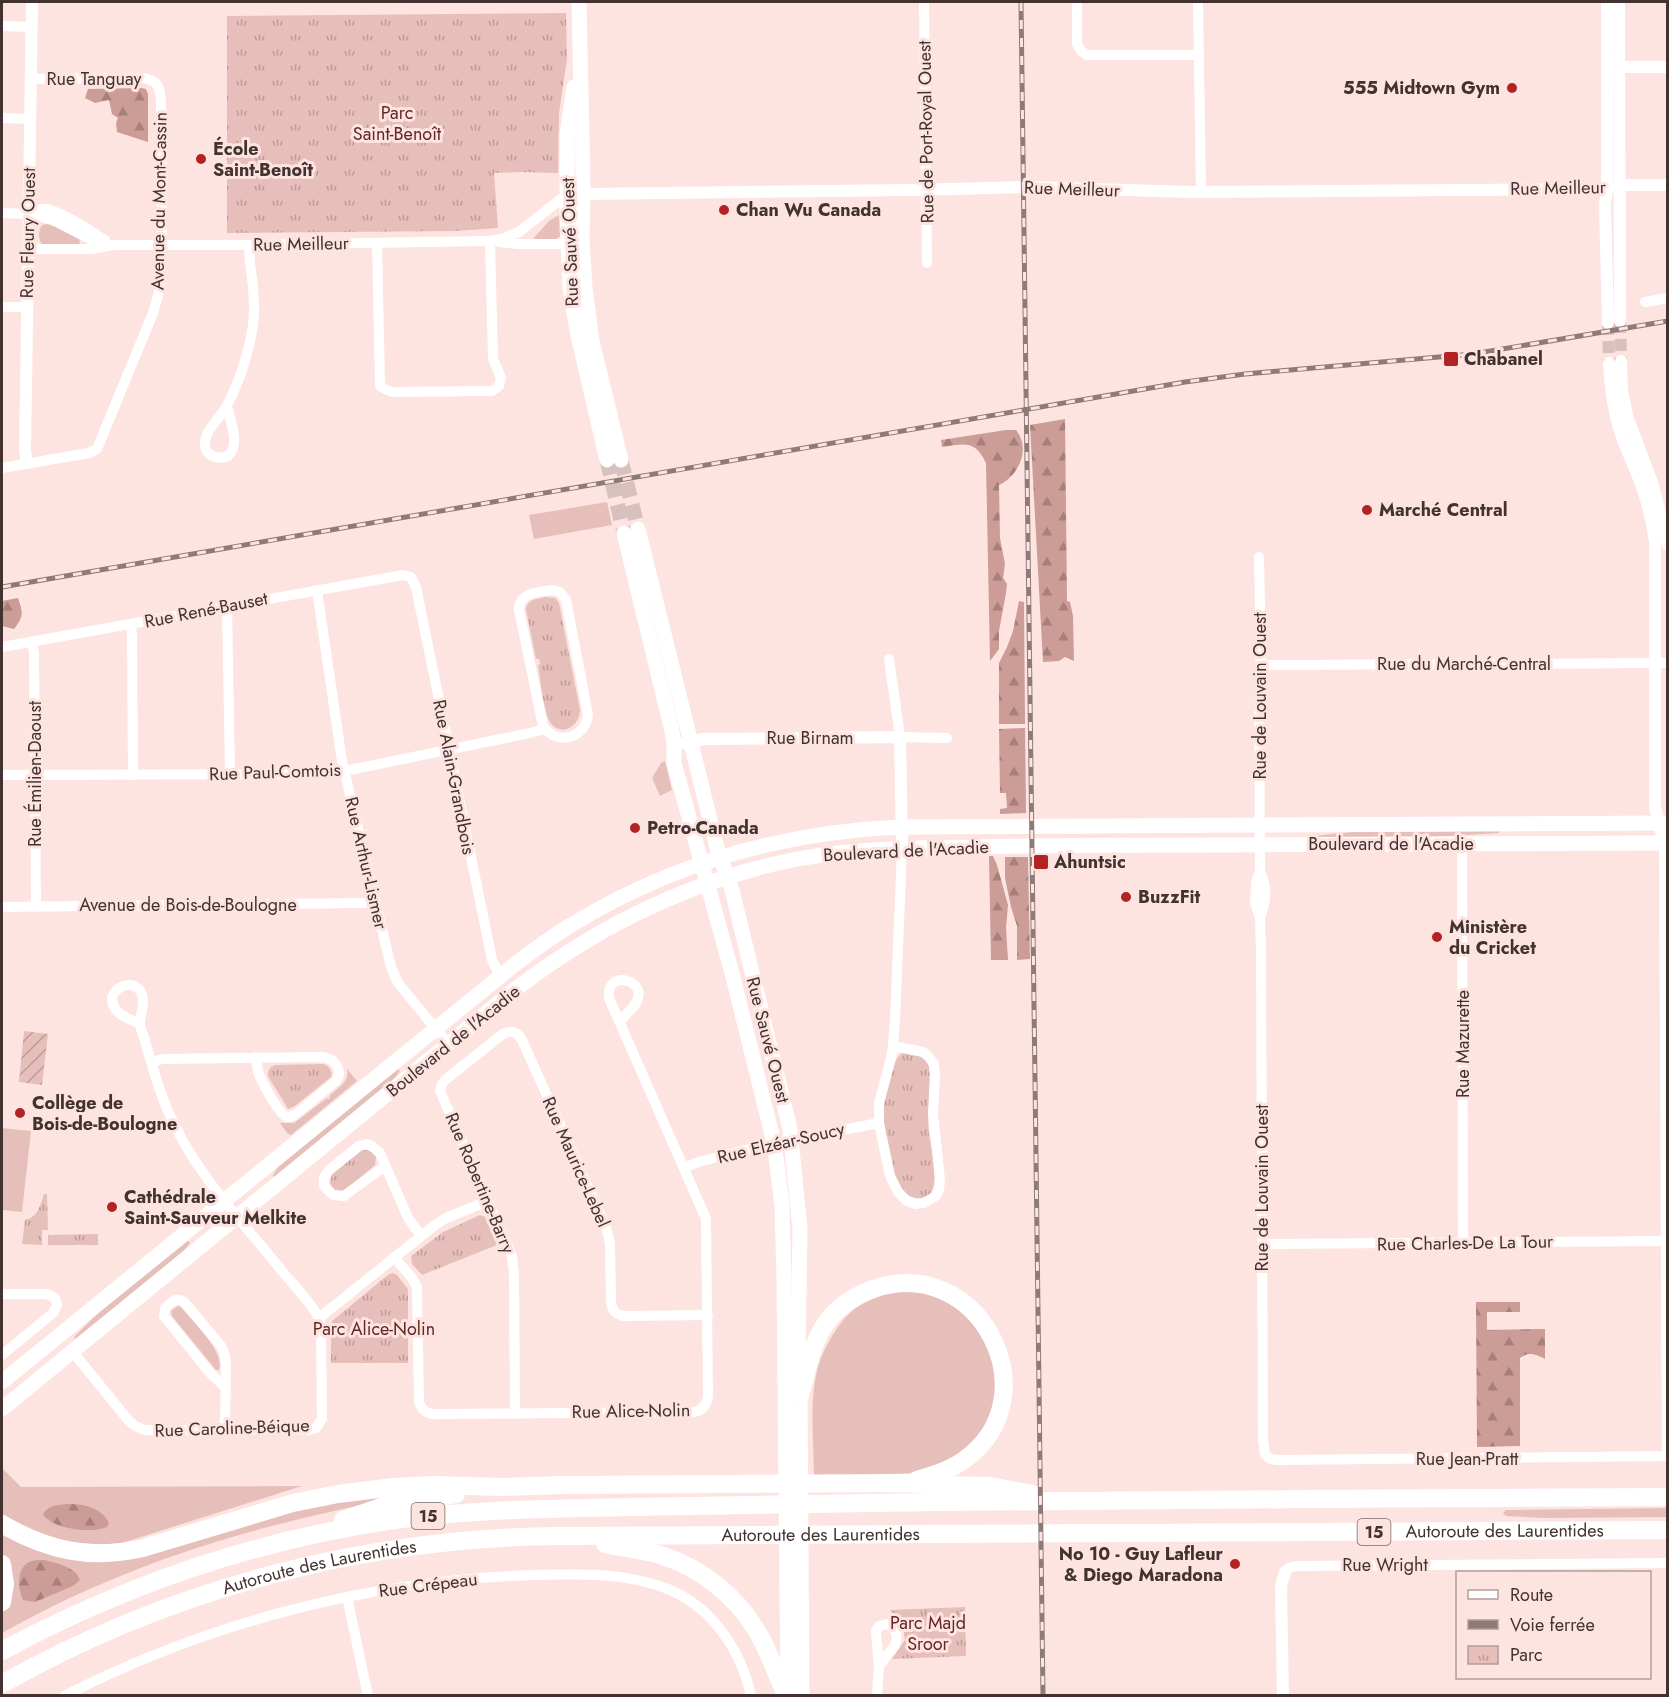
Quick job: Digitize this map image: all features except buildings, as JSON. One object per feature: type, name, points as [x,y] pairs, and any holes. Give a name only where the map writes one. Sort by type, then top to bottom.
[{"type":"highway","points":[[800,1396],[820,1332],[833,1314],[859,1295],[886,1286],[917,1284],[942,1290],[970,1308],[995,1342],[1000,1360],[1003,1388],[997,1417],[985,1440],[965,1459],[939,1473],[907,1483]]},
{"type":"highway","points":[[2,1524],[32,1540],[59,1549],[86,1554],[114,1553],[143,1548],[272,1508],[325,1496],[411,1486],[907,1483],[990,1486],[1073,1501]]},
{"type":"highway","points":[[228,1557],[387,1505],[502,1487]]},
{"type":"highway","name":"Autoroute des Laurentides","points":[[2,1651],[57,1622],[94,1606],[151,1583],[228,1557],[338,1530],[404,1519],[482,1511],[717,1504],[1668,1497]]},
{"type":"highway","name":"Autoroute des Laurentides","points":[[2,1684],[51,1658],[129,1623],[182,1602],[263,1576],[342,1558],[426,1545],[489,1539],[559,1536],[1668,1530]]},
{"type":"highway","points":[[559,1536],[658,1554],[706,1577],[732,1599],[753,1624],[787,1695]]},
{"type":"highway","points":[[2,1564],[4,1584],[2,1602]]},
{"type":"main road","name":"Rue Sauvé Ouest","points":[[579,2],[582,242],[588,321],[614,460],[573,315],[570,288],[567,134],[579,58]]},
{"type":"main road","name":"Rue Sauvé Ouest","points":[[793,1475],[800,1396],[798,1358],[800,1228],[788,1122],[732,890],[631,531],[674,745],[674,763],[732,973],[774,1143],[781,1191],[793,1475],[794,1563]]},
{"type":"main road","name":"Boulevard de l'Acadie","points":[[2,1382],[500,976],[549,939],[638,889],[721,857],[802,837],[851,830],[901,827],[1665,824]]},
{"type":"main road","name":"Boulevard de l'Acadie","points":[[2,1409],[526,982],[575,946],[635,913],[727,876],[775,863],[820,855],[902,848],[1666,843]]},
{"type":"main road","points":[[787,1695],[794,1563]]},
{"type":"main road","points":[[794,1563],[802,1695]]},
{"type":"street","name":"Rue Fleury Ouest","points":[[27,464],[25,450],[32,2]]},
{"type":"street","name":"Rue de Port-Royal Ouest","points":[[924,2],[927,263]]},
{"type":"street","points":[[1077,2],[1077,44],[1085,54],[1092,56],[1199,55]]},
{"type":"street","points":[[1198,2],[1201,192]]},
{"type":"street","points":[[1607,2],[1614,67],[1620,185],[1614,322],[1605,227],[1614,67],[1619,2]]},
{"type":"street","points":[[2,26],[31,27]]},
{"type":"street","points":[[1614,67],[1668,67]]},
{"type":"street","name":"Rue Tanguay","points":[[31,79],[142,78],[151,79],[157,84]]},
{"type":"street","name":"Avenue du Mont-Cassin","points":[[27,464],[95,451],[101,443],[156,306],[161,245],[161,103],[157,84]]},
{"type":"street","points":[[2,118],[30,119]]},
{"type":"street","name":"Rue Meilleur","points":[[490,241],[519,232],[558,200],[583,194],[1039,187],[1201,192],[1607,188],[1620,185],[1668,185]]},
{"type":"street","name":"Rue Meilleur","points":[[2,213],[29,214],[53,220],[90,239],[112,245]]},
{"type":"street","points":[[377,243],[380,386],[392,392],[492,391],[499,386],[501,378],[493,359],[490,241]]},
{"type":"street","name":"Rue Meilleur","points":[[28,249],[92,249],[112,245],[490,241],[518,244],[568,244]]},
{"type":"street","points":[[227,406],[243,365],[254,314],[249,245]]},
{"type":"street","points":[[1645,302],[1668,298]]},
{"type":"street","points":[[2,307],[27,307]]},
{"type":"street","points":[[1667,1456],[1666,843],[1665,824],[1655,807],[1661,663],[1653,532],[1645,496],[1617,424],[1612,398],[1615,362],[1628,419],[1653,485],[1668,546]]},
{"type":"street","points":[[2,468],[27,464]]},
{"type":"street","name":"Rue de Louvain Ouest","points":[[1259,557],[1260,871],[1256,882],[1256,903],[1260,918],[1263,1449],[1266,1457]]},
{"type":"street","name":"Rue René-Bauset","points":[[2,647],[403,575],[411,576]]},
{"type":"street","name":"Rue Alain-Grandbois","points":[[411,576],[416,587],[492,960],[500,976]]},
{"type":"street","name":"Rue Arthur-Lismer","points":[[317,590],[344,771],[394,975],[449,1045]]},
{"type":"street","points":[[555,590],[562,593],[566,600],[588,718],[583,729],[571,737],[555,736],[544,729],[519,606],[526,595],[555,590]]},
{"type":"street","points":[[227,606],[230,774]]},
{"type":"street","points":[[131,624],[134,775]]},
{"type":"street","name":"Rue Émilien-Daoust","points":[[32,642],[34,651],[36,906]]},
{"type":"street","points":[[889,659],[900,737],[902,848],[893,1046],[879,1103],[879,1123],[893,1184],[901,1196],[910,1202],[920,1204],[928,1202],[936,1196],[939,1190],[940,1179],[932,1108],[935,1070],[926,1054],[893,1046]]},
{"type":"street","name":"Rue du Marché-Central","points":[[1260,665],[1661,663]]},
{"type":"street","name":"Rue Paul-Comtois","points":[[2,775],[330,774],[530,734],[544,729]]},
{"type":"street","name":"Rue Birnam","points":[[674,745],[691,740],[712,738],[947,738]]},
{"type":"street","name":"Rue Mazurette","points":[[1462,844],[1463,1243]]},
{"type":"street","name":"Avenue de Bois-de-Boulogne","points":[[2,907],[375,902]]},
{"type":"street","name":"Rue Alice-Nolin","points":[[394,1257],[414,1281],[417,1291],[418,1396],[421,1408],[425,1411],[433,1414],[693,1412],[701,1410],[708,1396],[707,1223],[704,1210],[620,1022]]},
{"type":"street","points":[[140,1024],[163,1099],[179,1135],[199,1167],[319,1318],[446,1218],[488,1201]]},
{"type":"street","name":"Rue Robertine-Barry","points":[[515,1033],[507,1032],[501,1035],[445,1080],[440,1088],[441,1095],[509,1246],[513,1262],[515,1413]]},
{"type":"street","name":"Rue Maurice-Lebel","points":[[515,1033],[522,1040],[608,1233],[613,1310],[616,1314],[623,1316],[708,1315]]},
{"type":"street","points":[[151,1062],[163,1059],[256,1057],[326,1057],[334,1062],[339,1070],[339,1076],[296,1114],[291,1117],[286,1116],[281,1113],[264,1084],[257,1068],[256,1057]]},
{"type":"street","name":"Rue Elzéar-Soucy","points":[[685,1167],[774,1143],[879,1123]]},
{"type":"street","points":[[386,1167],[344,1196],[333,1195],[324,1183],[328,1171],[356,1148],[364,1144],[369,1145],[376,1149],[386,1167],[410,1221],[421,1236]]},
{"type":"street","name":"Rue Charles-De La Tour","points":[[1262,1244],[1666,1241]]},
{"type":"street","points":[[2,1294],[48,1294],[56,1300],[57,1307],[53,1313],[2,1355]]},
{"type":"street","points":[[225,1387],[211,1374],[164,1316],[165,1308],[174,1300],[184,1301],[221,1346],[226,1359],[225,1431]]},
{"type":"street","name":"Rue Caroline-Béique","points":[[72,1351],[129,1421],[145,1431],[307,1430],[319,1425],[322,1416],[319,1318]]},
{"type":"street","name":"Rue Jean-Pratt","points":[[1266,1457],[1274,1460],[1287,1460],[1667,1456]]},
{"type":"street","name":"Rue Wright","points":[[1285,1572],[1288,1568],[1296,1566],[1668,1563]]},
{"type":"street","points":[[1283,1695],[1281,1586],[1285,1572]]},
{"type":"street","name":"Rue Crépeau","points":[[64,1695],[143,1659],[214,1632],[272,1615],[347,1597],[417,1585],[555,1574],[646,1582],[684,1597],[724,1634],[733,1648],[751,1695]]},
{"type":"street","points":[[347,1597],[368,1695]]},
{"type":"street","points":[[877,1695],[879,1666]]},
{"type":"green space","name":"Parc Saint-Benoît","points":[[566,13],[567,59],[559,113],[558,173],[494,173],[498,228],[457,231],[227,233],[227,16]]},
{"type":"green space","points":[[88,89],[146,89],[148,94],[148,142],[117,132],[118,118],[112,114],[109,100],[95,103],[85,98]]},
{"type":"green space","points":[[559,215],[560,237],[532,240],[549,221]]},
{"type":"green space","points":[[47,224],[79,239],[80,242],[78,245],[42,245],[39,231],[42,225]]},
{"type":"green space","points":[[1065,419],[1067,601],[1070,602],[1073,616],[1074,661],[1065,657],[1059,661],[1043,662],[1030,425]]},
{"type":"green space","points":[[1016,430],[1020,437],[1022,453],[1021,461],[1012,475],[999,485],[1000,538],[1005,564],[1003,578],[1007,584],[999,631],[999,649],[990,661],[986,463],[978,450],[973,447],[963,444],[942,447],[941,440]]},
{"type":"green space","points":[[607,502],[612,525],[534,539],[529,515]]},
{"type":"green space","points":[[546,597],[555,598],[559,603],[580,710],[577,721],[564,729],[554,727],[548,717],[541,686],[539,659],[536,659],[526,610],[530,602]]},
{"type":"green space","points":[[18,598],[22,611],[20,621],[14,629],[2,626],[2,601]]},
{"type":"green space","points":[[1019,601],[1024,602],[1025,724],[999,724],[999,663],[1013,631]]},
{"type":"green space","points":[[1025,728],[1026,813],[1000,814],[1000,809],[1007,808],[1006,793],[1000,793],[999,729]]},
{"type":"green space","points":[[665,761],[672,790],[660,796],[652,778],[661,763]]},
{"type":"green space","points":[[1499,831],[1499,833],[1435,837],[1314,838],[1314,836],[1351,832]]},
{"type":"green space","points":[[989,856],[993,856],[997,865],[1008,905],[1006,928],[1008,960],[991,960]]},
{"type":"green space","points":[[1005,857],[1028,857],[1030,959],[1017,960],[1017,926],[1005,878]]},
{"type":"green space","points":[[24,1031],[48,1034],[42,1085],[19,1082]]},
{"type":"green space","points":[[903,1053],[917,1054],[928,1061],[930,1079],[928,1125],[935,1174],[931,1193],[925,1198],[910,1196],[898,1183],[884,1123],[886,1094],[896,1060]]},
{"type":"green space","points":[[323,1064],[330,1069],[331,1077],[288,1109],[268,1076],[271,1067]]},
{"type":"green space","points":[[347,1069],[357,1081],[291,1135],[288,1134],[280,1123],[294,1123],[330,1098],[329,1096],[347,1078]]},
{"type":"green space","points":[[398,1069],[400,1071],[395,1078],[274,1178],[273,1175],[278,1167]]},
{"type":"green space","points":[[2,1128],[31,1131],[22,1212],[2,1210]]},
{"type":"green space","points":[[362,1150],[373,1153],[376,1157],[375,1165],[344,1191],[334,1190],[330,1183],[332,1174]]},
{"type":"green space","points":[[44,1194],[47,1194],[48,1230],[42,1230],[42,1245],[22,1244],[25,1220],[36,1214]]},
{"type":"green space","name":"Parc Alice-Nolin","points":[[480,1215],[485,1217],[497,1245],[422,1275],[412,1264],[411,1256],[443,1232]]},
{"type":"green space","points":[[98,1234],[98,1245],[48,1245],[48,1235]]},
{"type":"green space","points":[[188,1241],[190,1243],[182,1253],[75,1339],[74,1337],[97,1314]]},
{"type":"green space","name":"Parc Alice-Nolin","points":[[393,1273],[408,1289],[408,1363],[331,1363],[332,1321]]},
{"type":"green space","points":[[934,1291],[982,1325],[999,1380],[988,1424],[969,1449],[940,1468],[916,1473],[814,1477],[815,1384],[822,1355],[830,1339],[851,1312],[873,1298],[893,1292]]},
{"type":"green space","points":[[1476,1302],[1520,1302],[1520,1312],[1487,1312],[1487,1330],[1545,1329],[1545,1359],[1532,1354],[1526,1354],[1520,1358],[1520,1446],[1477,1447]]},
{"type":"green space","points":[[178,1306],[213,1346],[220,1362],[219,1370],[216,1370],[172,1316],[171,1311]]},
{"type":"green space","points":[[2,1468],[21,1487],[302,1486],[122,1543],[89,1544],[46,1535],[2,1515]]},
{"type":"green space","points":[[405,1496],[290,1521],[177,1554],[78,1594],[2,1633],[2,1615],[6,1604],[2,1535],[26,1546],[62,1556],[333,1498]]},
{"type":"green space","points":[[68,1504],[97,1510],[109,1523],[107,1527],[92,1530],[72,1529],[54,1523],[43,1514],[51,1507]]},
{"type":"green space","points":[[1667,1508],[1667,1517],[1544,1518],[1506,1516],[1503,1513],[1506,1510]]},
{"type":"green space","points":[[44,1560],[70,1569],[80,1580],[73,1586],[35,1602],[23,1600],[19,1585],[22,1569],[29,1562]]},
{"type":"green space","name":"Parc Majd Sroor","points":[[965,1607],[966,1656],[892,1659],[905,1640],[903,1627],[890,1610]]},
{"type":"tunnel","points":[[1620,321],[1621,361]]},
{"type":"tunnel","points":[[1608,323],[1609,363]]},
{"type":"tunnel","points":[[607,460],[624,533]]},
{"type":"tunnel","points":[[621,460],[638,529]]},
{"type":"railway","points":[[1021,2],[1043,1696]]},
{"type":"railway","points":[[2,587],[1185,382],[1245,374],[1473,354],[1668,321]]},
{"type":"place","name":"555 Midtown Gym","points":[[1512,88]]},
{"type":"place","name":"École Saint-Benoît","points":[[201,159]]},
{"type":"place","name":"Chan Wu Canada","points":[[724,210]]},
{"type":"place","name":"Chabanel","points":[[1451,359]]},
{"type":"place","name":"Marché Central","points":[[1367,510]]},
{"type":"place","name":"Petro-Canada","points":[[635,828]]},
{"type":"place","name":"Ahuntsic","points":[[1041,862]]},
{"type":"place","name":"BuzzFit","points":[[1126,897]]},
{"type":"place","name":"Ministère du Cricket","points":[[1437,937]]},
{"type":"place","name":"Collège de Bois-de-Boulogne","points":[[20,1113]]},
{"type":"place","name":"Cathédrale Saint-Sauveur Melkite","points":[[112,1207]]},
{"type":"place","name":"No 10 - Guy Lafleur & Diego Maradona","points":[[1235,1564]]}]
